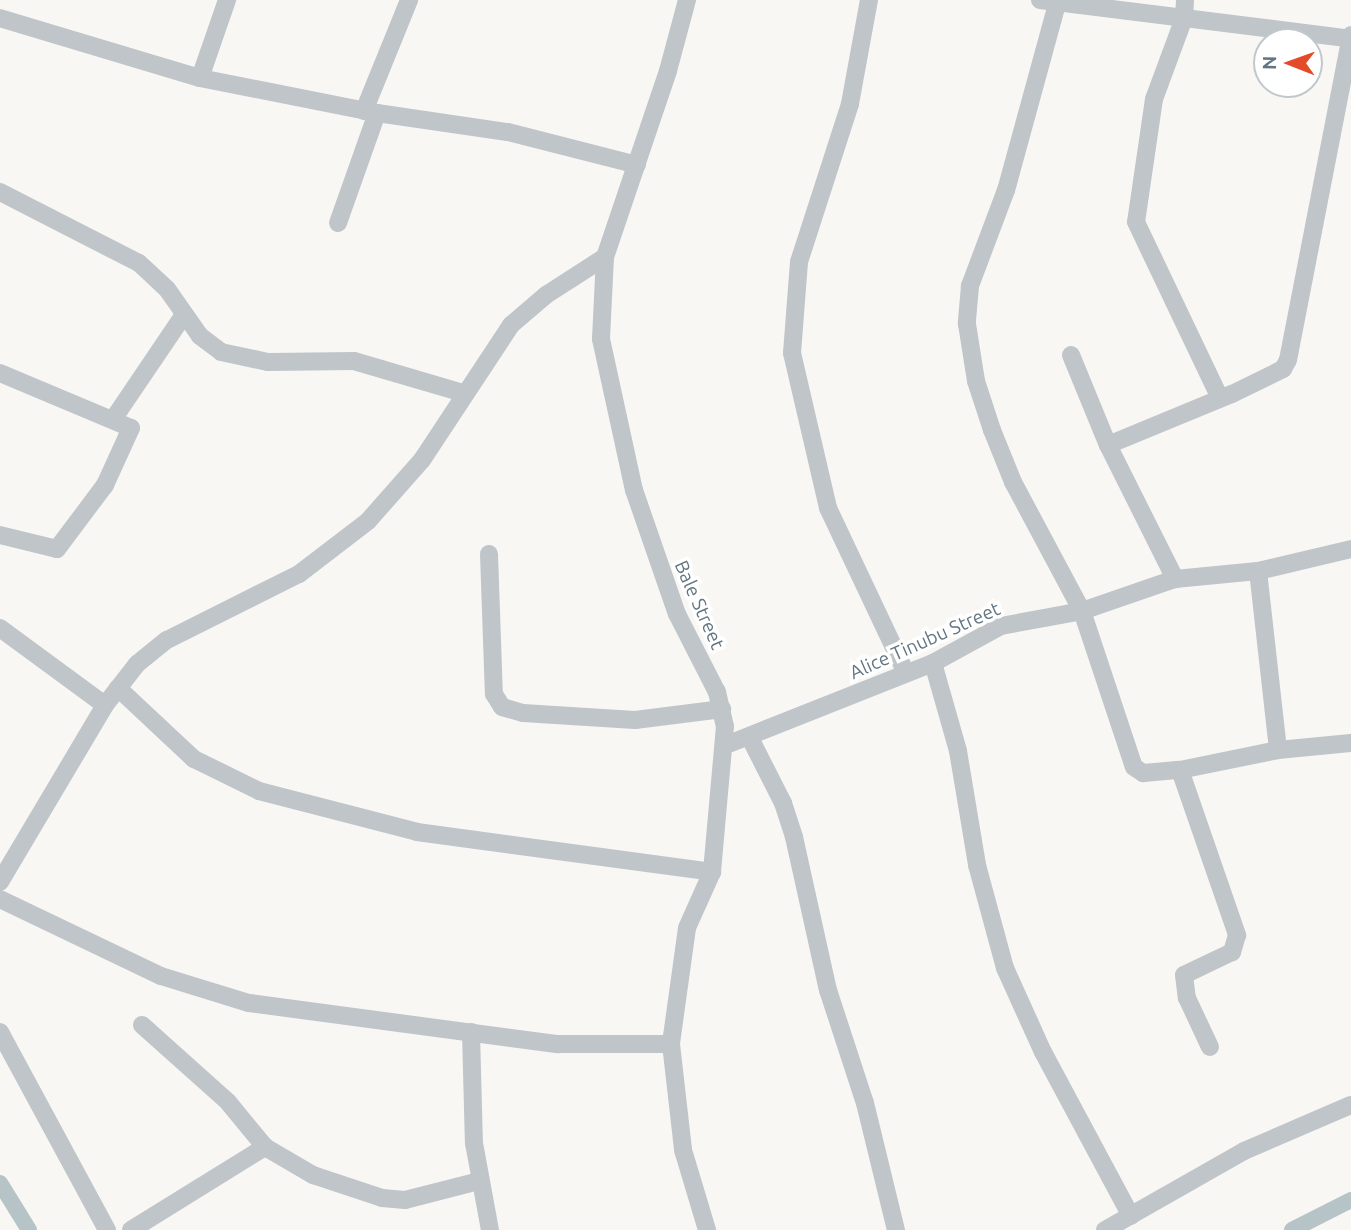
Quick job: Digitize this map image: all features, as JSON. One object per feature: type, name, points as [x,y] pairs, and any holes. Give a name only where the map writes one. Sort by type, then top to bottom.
[{"type":"street","points":[[200,78],[227,0]]},
{"type":"street","points":[[338,223],[371,112],[409,0]]},
{"type":"street","name":"Bale Street","points":[[687,0],[637,165],[605,257],[601,339],[619,437],[661,570],[722,709],[726,745],[712,873],[687,928],[671,1044],[683,1150],[708,1230]]},
{"type":"street","points":[[869,0],[850,104],[799,262],[792,353],[828,509],[905,671]]},
{"type":"street","points":[[1108,445],[1283,369],[1288,360],[1351,38],[1184,9],[1049,2],[1006,190],[970,286],[967,324],[976,381],[992,430],[1013,482],[1082,611],[1129,760],[1143,773],[1180,771],[1278,750],[1350,745]]},
{"type":"street","points":[[1184,9],[1154,100],[1136,222],[1220,398]]},
{"type":"street","points":[[0,18],[200,78],[371,112],[509,132],[637,165]]},
{"type":"street","points":[[0,192],[139,263],[167,289],[183,316],[200,336],[241,359],[354,361],[463,393]]},
{"type":"street","points":[[0,882],[105,705],[137,664],[167,640],[299,574],[368,521],[422,460],[463,393],[510,325],[545,295],[605,257]]},
{"type":"street","points":[[114,418],[183,316]]},
{"type":"street","points":[[1071,355],[1108,445],[1175,579]]},
{"type":"street","points":[[0,373],[129,424],[130,432],[105,485],[57,549],[0,535]]},
{"type":"street","name":"Alice Tinubu Street","points":[[726,745],[750,738],[905,671],[933,663],[1001,626],[1082,611],[1175,579],[1258,571],[1351,549]]},
{"type":"street","points":[[489,554],[494,694],[502,707],[523,713],[635,720],[722,709]]},
{"type":"street","points":[[1258,571],[1278,750]]},
{"type":"street","points":[[0,628],[105,705]]},
{"type":"street","points":[[933,663],[958,751],[977,865],[1005,968],[1043,1052],[1131,1216]]},
{"type":"street","points":[[118,688],[194,759],[259,791],[417,832],[712,873]]},
{"type":"street","points":[[750,738],[783,803],[794,837],[828,990],[865,1103],[896,1230]]},
{"type":"street","points":[[1180,771],[1237,935],[1233,952],[1184,975],[1187,998],[1210,1047]]},
{"type":"street","points":[[0,900],[100,950],[202,990],[336,1017],[558,1044],[671,1044]]},
{"type":"street","points":[[142,1025],[228,1102],[265,1147],[313,1175],[382,1198],[405,1200],[479,1181]]},
{"type":"street","points":[[0,1032],[107,1230]]},
{"type":"street","points":[[471,1032],[479,1181],[490,1230]]},
{"type":"street","points":[[1105,1230],[1244,1151],[1351,1105]]},
{"type":"street","points":[[131,1230],[265,1147]]},
{"type":"waterway","points":[[0,1183],[29,1230]]},
{"type":"waterway","points":[[1292,1230],[1351,1200]]}]
